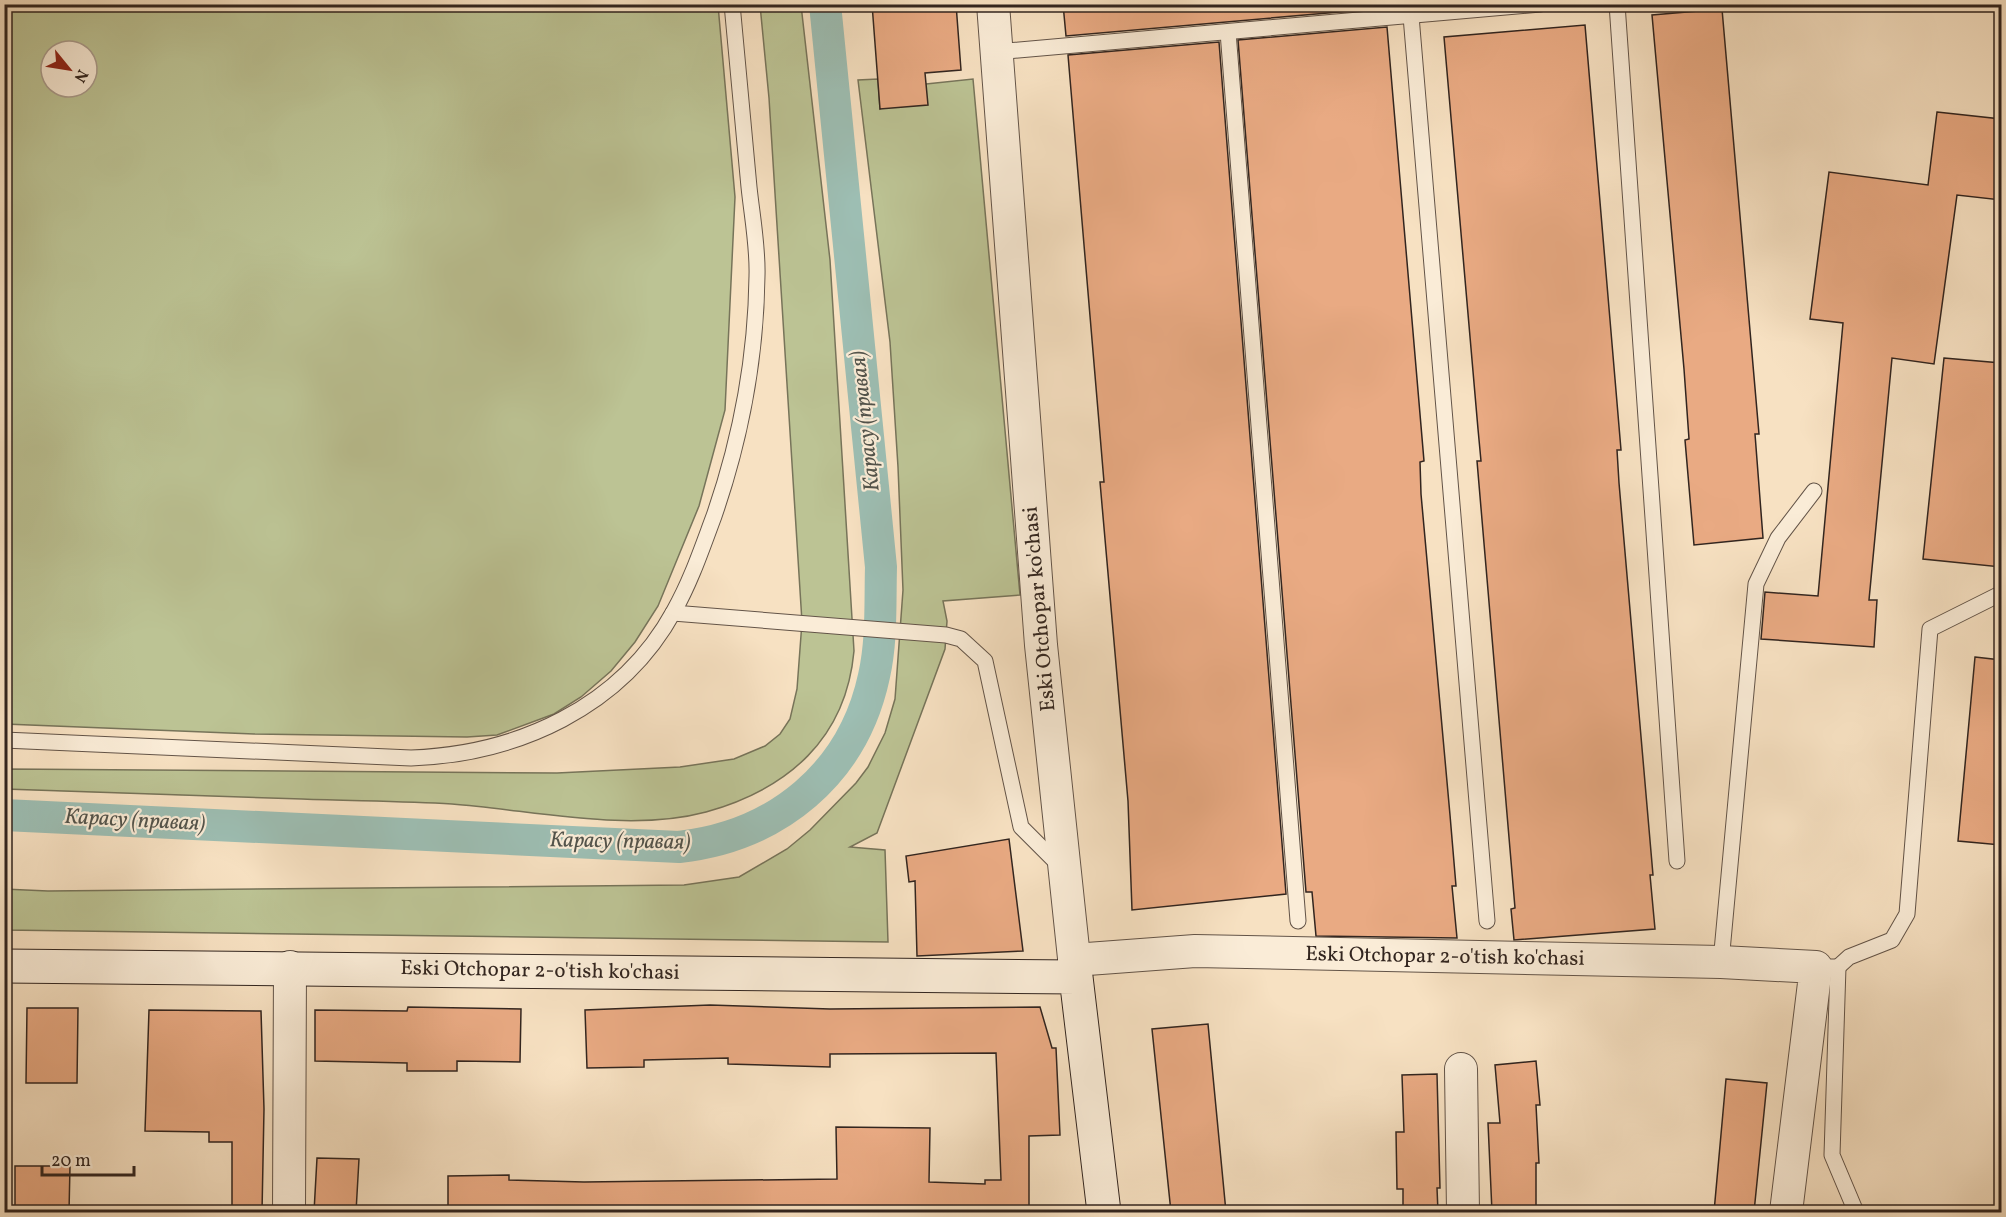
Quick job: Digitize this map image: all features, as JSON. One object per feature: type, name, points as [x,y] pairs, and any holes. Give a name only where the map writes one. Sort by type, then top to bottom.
[{"type":"street","name":"Eski Otchopar ko'chasi","points":[[993,4],[1041,645],[1075,969],[1104,1212]]},
{"type":"street","name":"Eski Otchopar 2-o'tish ko'chasi","points":[[4,966],[1075,969],[1195,951],[1721,962],[1827,967]]},
{"type":"street","points":[[1786,1212],[1827,967]]},
{"type":"street","points":[[289,1212],[290,968]]},
{"type":"street","points":[[1461,1069],[1463,1212]]},
{"type":"lane","points":[[4,740],[411,758],[467,753],[540,731],[591,704],[646,652],[673,613],[701,550],[728,476],[744,411],[753,343],[758,274],[732,4]]},
{"type":"lane","points":[[996,52],[1540,4]]},
{"type":"lane","points":[[1617,4],[1677,861]]},
{"type":"lane","points":[[1411,16],[1487,921]]},
{"type":"lane","points":[[1228,32],[1298,921]]},
{"type":"lane","points":[[1721,962],[1756,584],[1778,538],[1814,491]]},
{"type":"lane","points":[[1857,1212],[1832,1155],[1827,967],[1892,940],[1907,914],[1930,629],[2001,593]]},
{"type":"lane","points":[[673,613],[802,622],[946,635],[961,639],[985,661],[1021,827],[1066,871]]},
{"type":"green space","points":[[5,4],[718,5],[735,197],[725,410],[699,506],[658,606],[635,642],[611,671],[581,697],[554,714],[497,735],[467,737],[254,734],[5,724]]},
{"type":"green space","points":[[760,5],[801,5],[830,260],[854,651],[849,682],[839,710],[825,735],[808,756],[763,790],[736,802],[706,812],[676,818],[645,820],[580,818],[433,803],[5,789],[5,769],[557,773],[680,767],[734,759],[765,746],[780,734],[790,719],[797,689],[802,622],[769,98]]},
{"type":"green space","points":[[878,79],[880,109],[926,84],[973,79],[1020,595],[943,601],[947,621],[945,649],[877,833],[850,847],[885,850],[888,942],[5,930],[4,889],[48,891],[684,885],[739,877],[787,849],[810,830],[856,783],[868,767],[885,733],[895,699],[903,590],[898,467],[890,342],[858,80]]},
{"type":"building","points":[[872,4],[956,4],[961,70],[925,73],[928,105],[880,109]]},
{"type":"building","points":[[1063,4],[1385,4],[1385,8],[1066,36]]},
{"type":"building","points":[[1722,9],[1759,434],[1755,434],[1763,538],[1694,545],[1685,440],[1689,439],[1684,369],[1652,15]]},
{"type":"building","points":[[1585,25],[1621,450],[1617,450],[1619,483],[1653,875],[1650,875],[1655,929],[1514,940],[1511,909],[1515,908],[1477,461],[1481,461],[1444,37]]},
{"type":"building","points":[[1387,27],[1424,461],[1420,462],[1421,494],[1456,886],[1452,886],[1457,938],[1316,936],[1312,892],[1306,892],[1238,40]]},
{"type":"building","points":[[1219,42],[1286,894],[1132,910],[1128,801],[1100,482],[1104,482],[1068,55]]},
{"type":"building","points":[[1937,112],[2001,119],[2001,200],[1957,195],[1934,364],[1892,358],[1869,600],[1877,600],[1874,647],[1761,639],[1765,592],[1818,596],[1843,323],[1810,319],[1829,172],[1928,185]]},
{"type":"building","points":[[1944,358],[2001,363],[2001,567],[1923,559]]},
{"type":"building","points":[[1975,657],[2001,660],[2001,845],[1958,841]]},
{"type":"building","points":[[1009,839],[1023,951],[917,956],[915,881],[909,882],[906,856]]},
{"type":"building","points":[[710,1005],[830,1009],[1040,1007],[1052,1048],[1056,1048],[1060,1135],[1029,1136],[1029,1212],[448,1212],[448,1176],[509,1175],[509,1180],[584,1182],[837,1179],[836,1127],[930,1128],[929,1182],[985,1184],[985,1180],[1001,1180],[996,1053],[830,1054],[830,1067],[728,1064],[728,1058],[644,1060],[644,1067],[587,1068],[585,1010]]},
{"type":"building","points":[[408,1007],[521,1009],[520,1062],[457,1061],[457,1071],[407,1071],[407,1063],[315,1061],[315,1010],[407,1011]]},
{"type":"building","points":[[27,1008],[78,1008],[77,1083],[26,1083]]},
{"type":"building","points":[[149,1010],[261,1011],[264,1109],[262,1212],[232,1212],[232,1142],[209,1142],[209,1132],[145,1131]]},
{"type":"building","points":[[1208,1024],[1226,1212],[1171,1212],[1152,1029]]},
{"type":"building","points":[[1536,1061],[1540,1105],[1536,1105],[1539,1163],[1536,1163],[1536,1212],[1492,1212],[1488,1123],[1500,1123],[1495,1065]]},
{"type":"building","points":[[1437,1074],[1440,1188],[1437,1188],[1438,1212],[1403,1212],[1403,1189],[1397,1189],[1396,1132],[1404,1132],[1402,1075]]},
{"type":"building","points":[[1726,1079],[1767,1083],[1754,1212],[1714,1212]]},
{"type":"building","points":[[317,1158],[359,1159],[356,1212],[314,1212]]},
{"type":"building","points":[[15,1166],[70,1166],[69,1212],[15,1212]]},
{"type":"waterway","name":"Карасу (правая)","points":[[4,815],[679,847],[715,841],[748,829],[778,814],[805,794],[829,770],[848,743],[864,711],[877,663],[880,622],[881,567],[825,4]]}]
